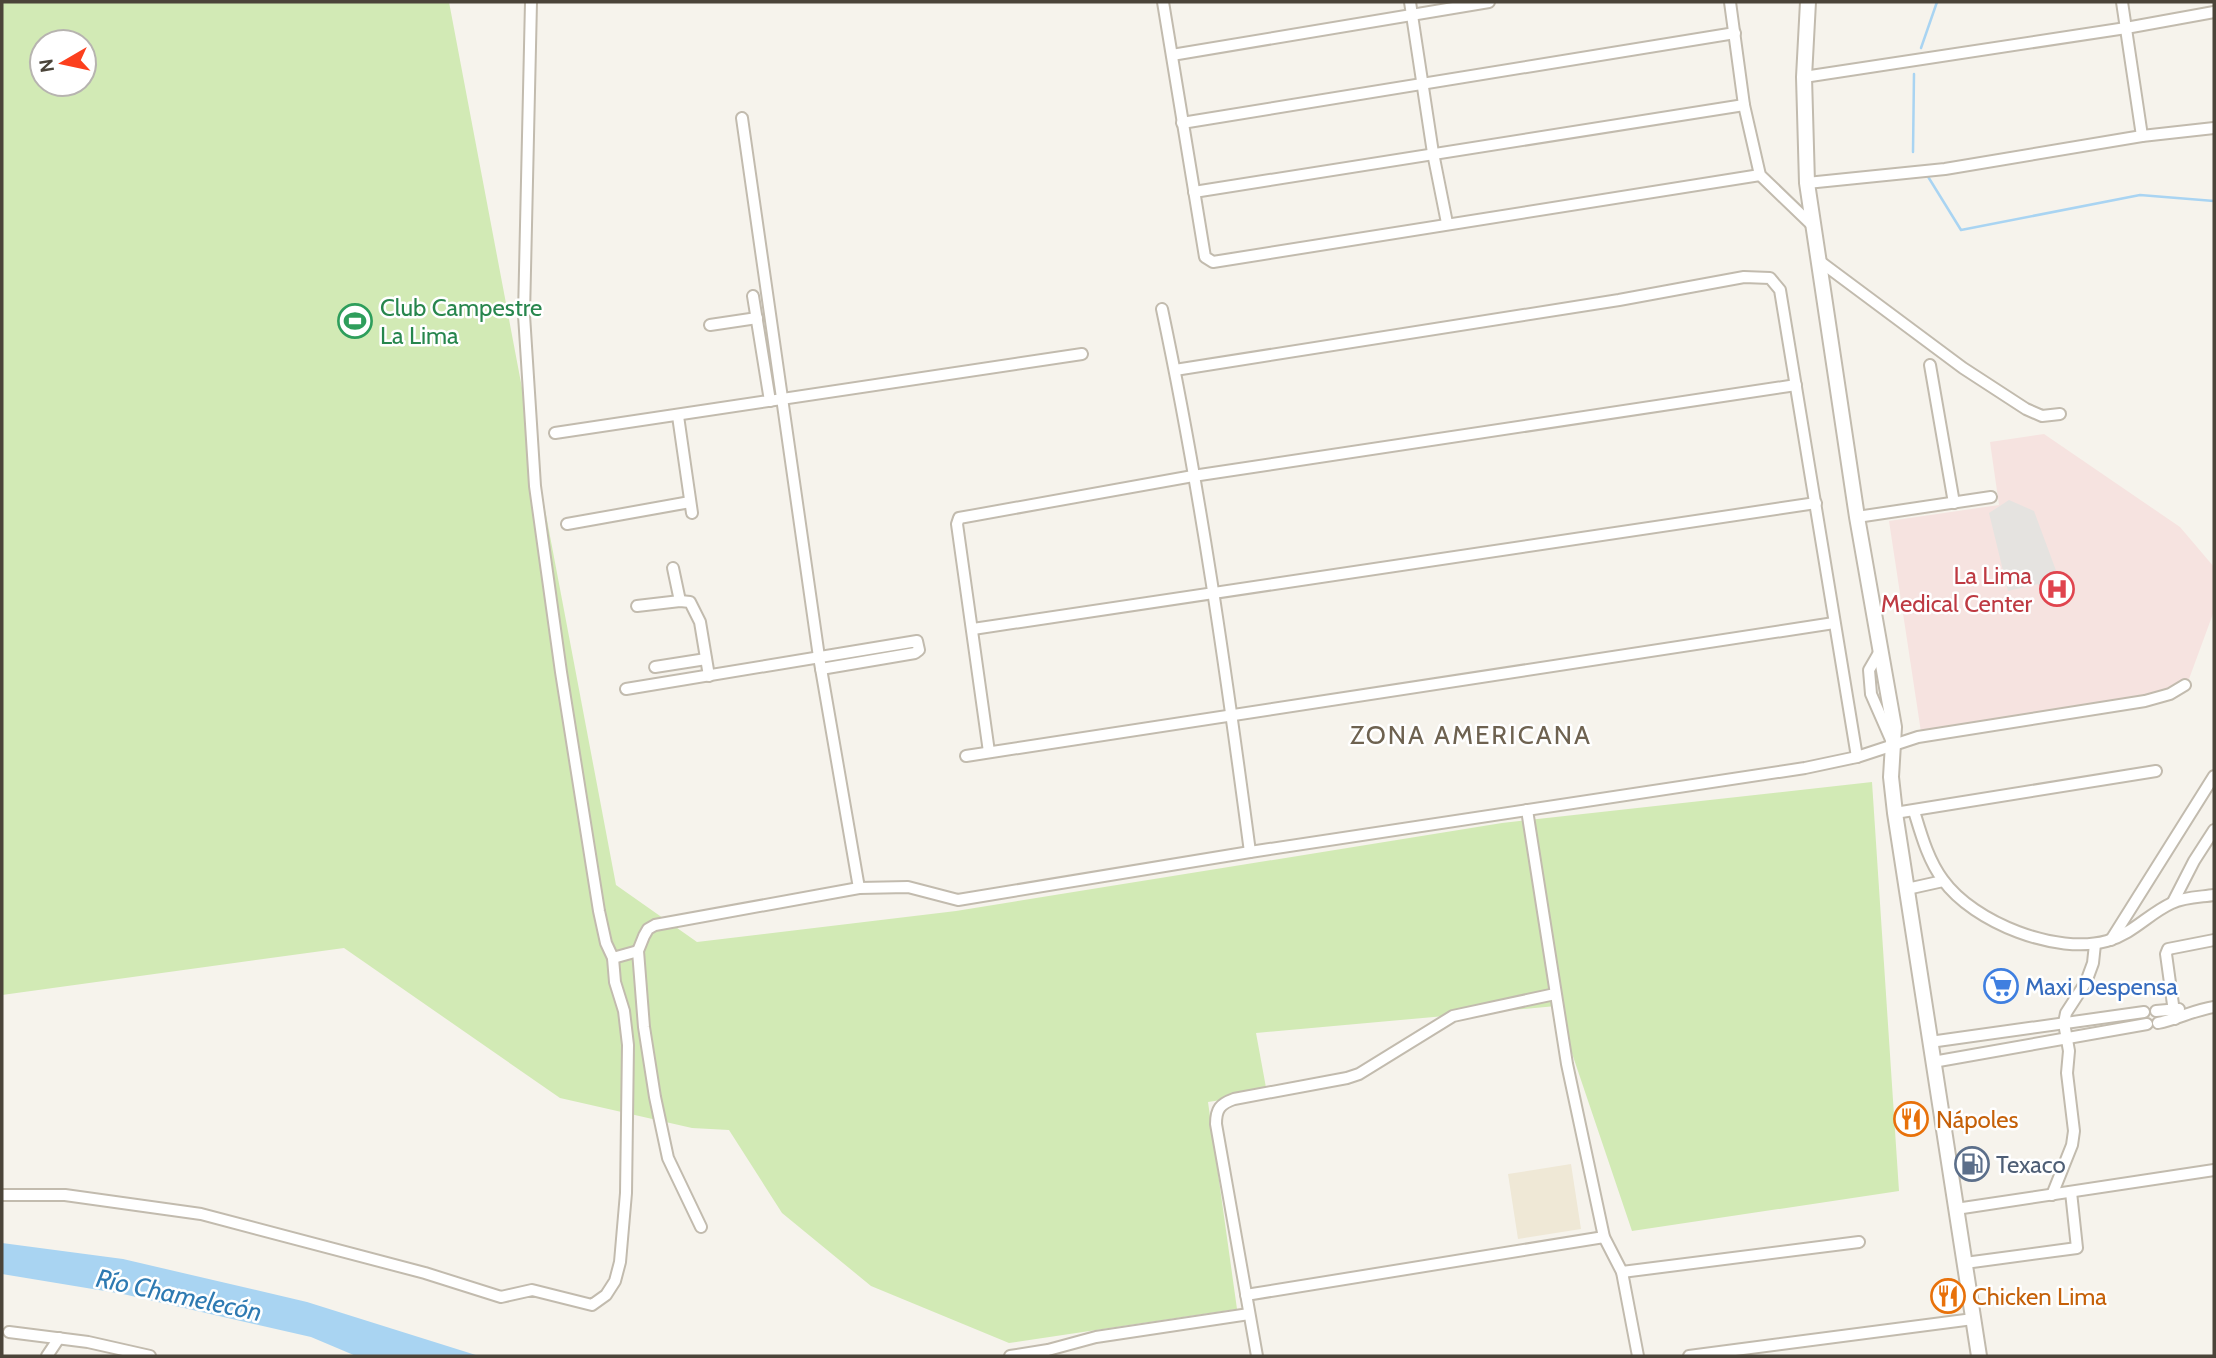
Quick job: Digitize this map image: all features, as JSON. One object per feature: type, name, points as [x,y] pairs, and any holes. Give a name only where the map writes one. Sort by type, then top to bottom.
[{"type":"street","points":[[2,1195],[65,1195],[201,1214],[425,1273],[500,1297],[532,1290],[592,1305],[606,1295],[618,1273],[626,1193],[628,1045],[624,1011],[615,982],[613,958],[606,943],[599,911],[535,486],[524,315],[531,2]]},
{"type":"street","points":[[1163,2],[1205,257],[1213,262],[1760,174]]},
{"type":"street","points":[[1410,2],[1433,153],[1447,223]]},
{"type":"street","points":[[1172,55],[1489,2]]},
{"type":"street","points":[[1730,2],[1744,105],[1760,174],[1814,227]]},
{"type":"street","points":[[1808,2],[1804,77],[1807,183],[1857,517],[1894,727],[1891,776],[1895,813],[1979,1356]]},
{"type":"street","points":[[2122,2],[2142,136]]},
{"type":"street","points":[[1804,77],[2214,12]]},
{"type":"street","points":[[1182,123],[1735,33]]},
{"type":"street","points":[[1194,192],[1744,105]]},
{"type":"street","points":[[742,118],[776,400],[859,888]]},
{"type":"street","points":[[1807,183],[1945,169],[2142,136],[2214,128]]},
{"type":"street","points":[[1818,260],[1963,368],[2026,409],[2042,416],[2060,414]]},
{"type":"street","points":[[1175,370],[1757,277],[1770,278],[1780,290],[1857,757]]},
{"type":"street","points":[[753,296],[776,400]]},
{"type":"street","points":[[1162,309],[1175,370],[1232,715],[1250,852]]},
{"type":"street","points":[[710,325],[757,318]]},
{"type":"street","points":[[555,433],[1082,354]]},
{"type":"street","points":[[1930,365],[1954,503]]},
{"type":"street","points":[[989,752],[957,524],[959,518],[1193,476],[1796,385]]},
{"type":"street","points":[[567,524],[691,508],[678,415]]},
{"type":"street","points":[[1857,517],[1991,498]]},
{"type":"street","points":[[973,629],[1816,503]]},
{"type":"street","points":[[673,568],[680,601]]},
{"type":"street","points":[[637,606],[690,602],[700,622],[709,676]]},
{"type":"street","points":[[966,755],[1834,623]]},
{"type":"street","points":[[626,689],[915,640],[918,643],[919,650],[915,653],[821,669]]},
{"type":"street","points":[[655,667],[706,659]]},
{"type":"street","points":[[701,1227],[668,1158],[644,1027],[638,951],[648,929],[655,925],[859,888],[908,887],[958,900],[1250,852],[1805,768],[1857,757],[1918,737],[2145,701],[2169,694],[2185,685]]},
{"type":"street","points":[[1895,813],[2156,771]]},
{"type":"street","points":[[2110,940],[2214,776]]},
{"type":"street","points":[[1527,810],[1567,1064],[1604,1237],[1622,1272],[1638,1356]]},
{"type":"street","points":[[1914,811],[1931,859],[1943,881],[1991,919],[2029,936],[2073,945],[2095,944],[2132,931],[2173,902],[2214,895]]},
{"type":"street","points":[[2173,902],[2214,830]]},
{"type":"street","points":[[1906,889],[1943,881]]},
{"type":"street","points":[[2174,1014],[2166,954],[2168,949],[2214,940]]},
{"type":"street","points":[[2052,1195],[2073,1145],[2074,1131],[2067,1073],[2069,1051],[2064,1023],[2066,1013],[2086,982],[2093,963],[2095,944]]},
{"type":"street","points":[[613,958],[638,951]]},
{"type":"street","points":[[1257,1356],[1216,1124],[1216,1110],[1224,1102],[1347,1078],[1453,1016],[1555,994]]},
{"type":"street","points":[[1933,1062],[2148,1024],[2174,1014],[2214,1007]]},
{"type":"street","points":[[1930,1042],[2146,1012],[2174,1014]]},
{"type":"street","points":[[2146,1012],[2148,1024]]},
{"type":"street","points":[[2121,1015],[2123,1028]]},
{"type":"street","points":[[1992,1033],[1995,1051]]},
{"type":"street","points":[[1956,1209],[2214,1170]]},
{"type":"street","points":[[1965,1262],[2077,1248],[2071,1192]]},
{"type":"street","points":[[1246,1295],[1604,1237]]},
{"type":"street","points":[[1622,1272],[1859,1242]]},
{"type":"street","points":[[1010,1356],[1048,1350],[1096,1337],[1249,1314]]},
{"type":"street","points":[[1689,1356],[1973,1319]]},
{"type":"street","points":[[9,1332],[59,1338],[122,1353],[149,1356]]},
{"type":"street","points":[[47,1356],[59,1338]]},
{"type":"shaded area","name":"La Lima Medical Center","points":[[2044,434],[2180,527],[2214,567],[2214,611],[2189,679],[2146,698],[1921,732],[1889,521],[1999,505],[1990,442]]},
{"type":"shaded area","points":[[2009,500],[2034,511],[2068,603],[2056,603],[2038,584],[2008,591],[1989,513]]},
{"type":"shaded area","points":[[1571,1164],[1581,1229],[1518,1239],[1508,1174]]},
{"type":"green space","points":[[2,2],[449,2],[616,885],[697,942],[956,911],[1502,823],[1872,782],[1899,1191],[1632,1231],[1556,1006],[1256,1033],[1267,1093],[1208,1102],[1237,1309],[1009,1343],[871,1286],[782,1213],[729,1130],[692,1128],[560,1098],[344,948],[2,995]]},
{"type":"water","name":"Río Chamelecón","points":[[2,1243],[123,1259],[307,1302],[479,1356],[356,1356],[311,1337],[123,1294],[2,1274]]},
{"type":"waterway","points":[[1921,48],[1937,2]]},
{"type":"waterway","points":[[1913,152],[1914,74]]},
{"type":"waterway","points":[[1927,175],[1961,230],[2140,195],[2214,201]]},
{"type":"place","name":"Club Campestre La Lima","points":[[355,321]]},
{"type":"place","name":"La Lima Medical Center","points":[[2057,589]]},
{"type":"place","name":"Maxi Despensa","points":[[2001,986]]},
{"type":"place","name":"Nápoles","points":[[1911,1119]]},
{"type":"place","name":"Texaco","points":[[1972,1164]]},
{"type":"place","name":"Chicken Lima","points":[[1948,1296]]},
{"type":"district","name":"ZONA AMERICANA","points":[[1471,735]]}]
